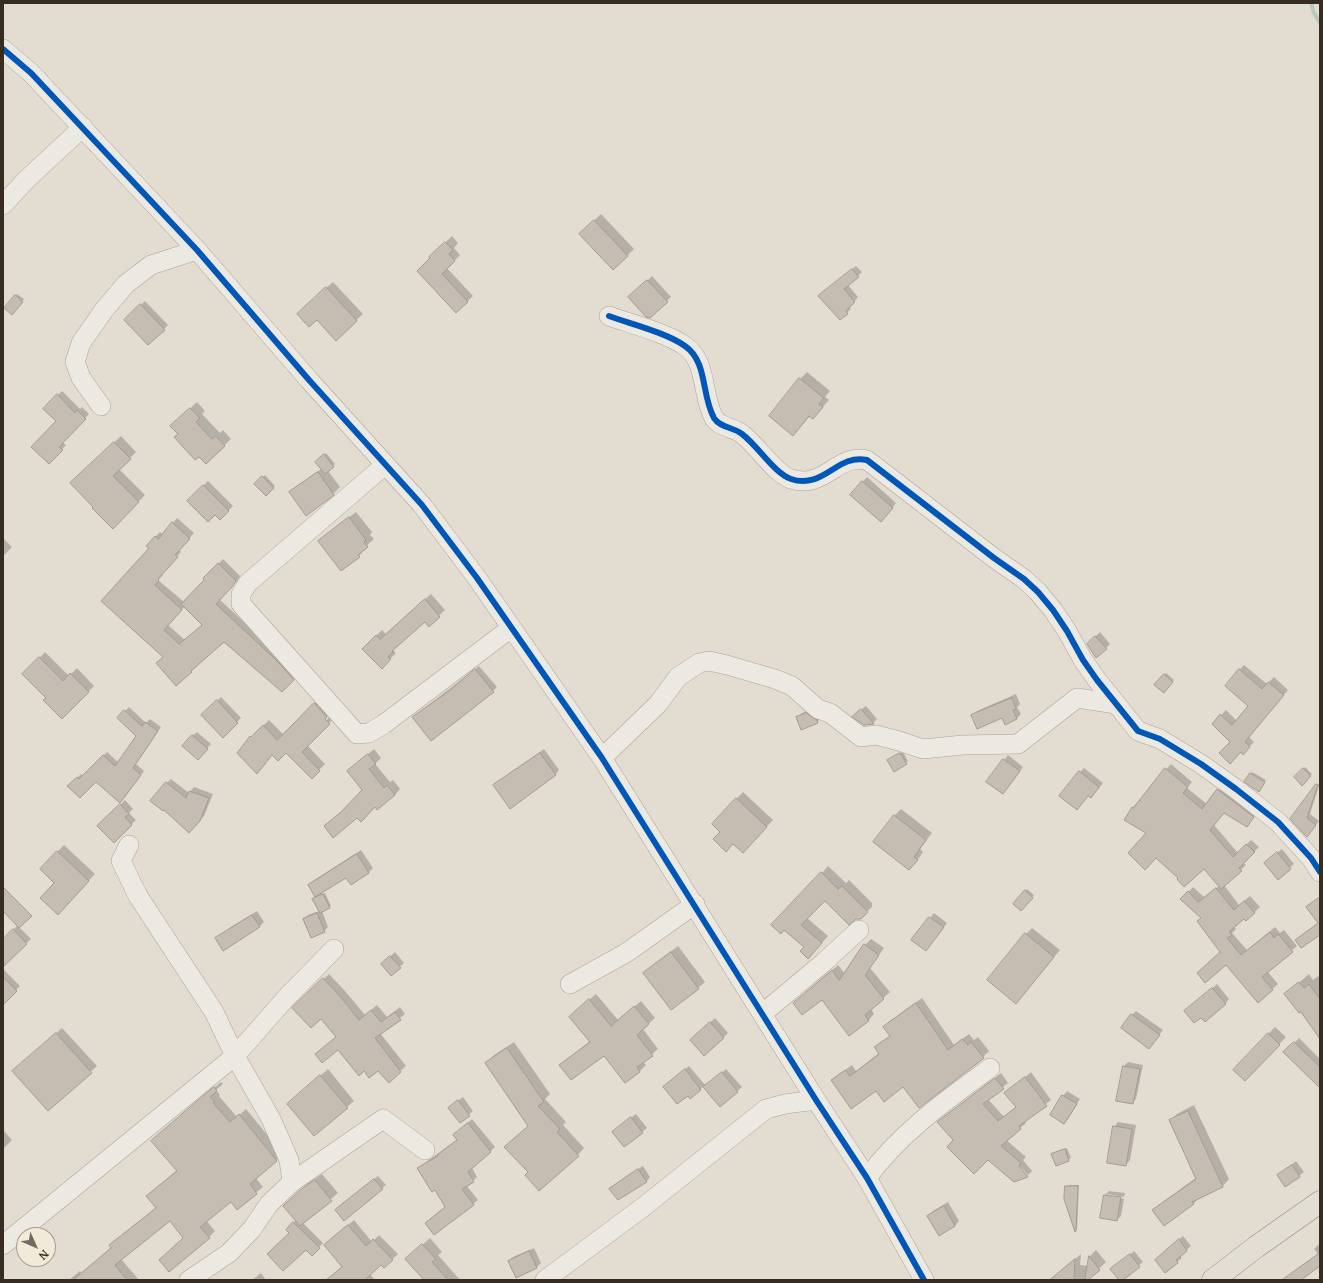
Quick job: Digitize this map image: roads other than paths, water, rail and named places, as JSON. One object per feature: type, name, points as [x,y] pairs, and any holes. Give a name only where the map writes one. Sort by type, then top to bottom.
[{"type":"main road","points":[[1213,1280],[1256,1247],[1320,1202]]},
{"type":"street","points":[[3,49],[31,73],[197,250],[309,380],[422,505],[477,578],[602,758],[816,1100],[867,1178],[924,1280]]},
{"type":"street","points":[[3,205],[26,180],[82,127]]},
{"type":"street","points":[[101,406],[81,378],[75,362],[81,343],[104,310],[126,284],[151,265],[197,250]]},
{"type":"street","points":[[609,316],[666,336],[686,346],[698,361],[710,409],[715,420],[741,432],[780,473],[790,479],[804,482],[826,475],[846,460],[861,458],[867,460],[994,558],[1024,579],[1038,592],[1053,610],[1067,631],[1083,660],[1138,731],[1160,739],[1236,789],[1278,822],[1310,858],[1320,872]]},
{"type":"street","points":[[385,465],[248,583],[241,594],[241,604],[357,734],[369,733],[384,724],[511,628]]},
{"type":"street","points":[[602,758],[658,704],[678,677],[698,663],[709,661],[761,675],[792,686],[818,709],[830,713],[861,737],[876,735],[899,740],[923,749],[963,744],[1018,744],[1077,698],[1116,704]]},
{"type":"street","points":[[129,845],[120,861],[138,896],[214,1012],[235,1056],[271,1119],[289,1160],[292,1182]]},
{"type":"street","points":[[570,984],[626,953],[694,904]]},
{"type":"street","points":[[762,1014],[860,930]]},
{"type":"street","points":[[3,1245],[235,1056],[286,998],[334,949]]},
{"type":"street","points":[[867,1178],[877,1164],[912,1128],[930,1112],[990,1068]]},
{"type":"street","points":[[545,1280],[642,1208],[766,1109],[785,1104],[816,1100]]},
{"type":"street","points":[[189,1280],[229,1253],[252,1229],[269,1204],[292,1182],[383,1119],[425,1150]]},
{"type":"waterway","points":[[1311,3],[1314,13],[1320,23]]}]
